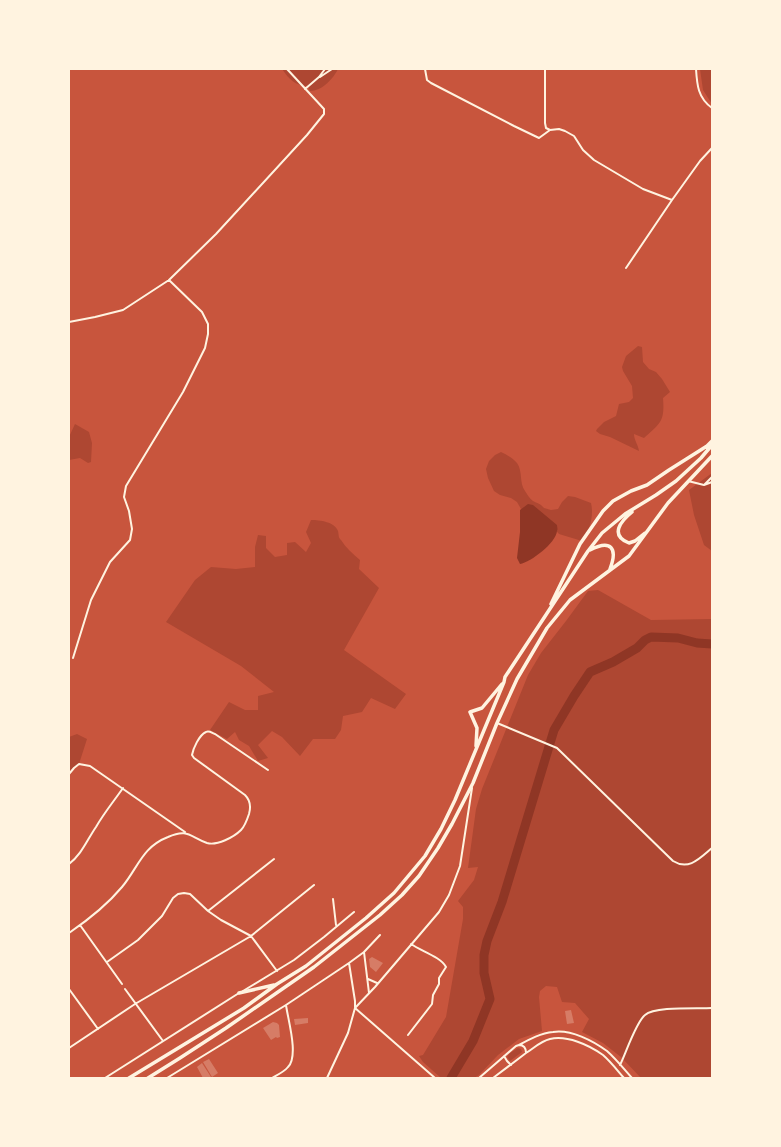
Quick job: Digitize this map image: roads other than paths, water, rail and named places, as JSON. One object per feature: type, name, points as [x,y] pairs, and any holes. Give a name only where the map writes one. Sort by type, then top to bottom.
[{"type":"main road","points":[[545,616],[580,544],[603,511],[613,501],[631,491],[647,486],[712,442]]},
{"type":"main road","points":[[129,1078],[244,1008],[277,984],[306,966],[366,918],[394,893],[425,856],[441,829],[455,800],[505,677],[588,551],[607,529],[625,514],[676,481],[701,458],[712,445]]},
{"type":"main road","points":[[148,1078],[272,996],[314,966],[380,915],[402,895],[419,876],[438,848],[473,783],[497,723],[517,679],[547,628],[570,600],[629,556],[668,503],[712,456]]},
{"type":"main road","points":[[642,503],[622,520],[618,529],[619,535],[623,541],[629,543],[635,541],[651,528]]},
{"type":"main road","points":[[588,551],[598,546],[608,545],[613,549],[614,558],[610,570]]},
{"type":"main road","points":[[475,751],[477,728],[470,712],[482,708],[504,682]]},
{"type":"main road","points":[[239,994],[277,984]]},
{"type":"street","points":[[69,322],[123,310],[169,280],[216,234],[307,135],[322,117],[324,111],[322,106],[287,69]]},
{"type":"street","points":[[305,89],[325,69]]},
{"type":"street","points":[[318,77],[332,69]]},
{"type":"street","points":[[425,69],[427,80],[431,83],[539,138],[550,130],[559,129],[565,131],[574,136],[583,150],[594,160],[643,189],[672,200]]},
{"type":"street","points":[[545,69],[545,123],[546,128],[550,130]]},
{"type":"street","points":[[696,69],[701,98],[712,108]]},
{"type":"street","points":[[626,268],[672,200],[700,161],[712,148]]},
{"type":"street","points":[[72,658],[91,600],[110,562],[130,540],[132,529],[129,511],[124,497],[126,486],[183,392],[205,348],[208,334],[207,319],[202,312],[169,280]]},
{"type":"street","points":[[704,485],[712,477]]},
{"type":"street","points":[[688,481],[704,485],[712,482]]},
{"type":"street","points":[[497,723],[557,748],[673,861],[679,865],[686,865],[701,857],[712,848]]},
{"type":"street","points":[[69,774],[79,764],[90,766],[185,832],[208,843],[219,842],[240,830],[245,824],[249,812],[248,799],[245,794],[194,758],[192,754],[201,736],[209,731],[215,734],[268,770]]},
{"type":"street","points":[[355,1008],[439,912],[449,895],[460,866],[473,783]]},
{"type":"street","points":[[69,864],[81,853],[96,827],[123,788]]},
{"type":"street","points":[[69,933],[113,898],[123,886],[137,863],[152,845],[177,833],[185,832]]},
{"type":"street","points":[[208,911],[274,859]]},
{"type":"street","points":[[69,1048],[135,1004],[251,936],[314,884]]},
{"type":"street","points":[[107,962],[138,940],[162,916],[173,898],[178,894],[184,893],[190,894],[208,911],[221,920],[251,936],[277,971]]},
{"type":"street","points":[[333,899],[336,926]]},
{"type":"street","points":[[104,1078],[277,971],[324,937],[354,912]]},
{"type":"street","points":[[80,925],[122,984]]},
{"type":"street","points":[[167,1078],[286,1005],[349,963],[364,952],[380,934]]},
{"type":"street","points":[[408,1035],[434,1001],[433,996],[439,984],[439,978],[446,967],[446,965],[438,959],[411,944]]},
{"type":"street","points":[[364,952],[369,993]]},
{"type":"street","points":[[327,1078],[348,1033],[355,1008],[349,963]]},
{"type":"street","points":[[368,979],[377,984]]},
{"type":"street","points":[[126,988],[135,1004],[163,1041]]},
{"type":"street","points":[[69,989],[98,1029]]},
{"type":"street","points":[[272,1078],[288,1067],[292,1060],[293,1050],[286,1005]]},
{"type":"street","points":[[355,1008],[436,1078]]},
{"type":"street","points":[[620,1065],[641,1020],[649,1012],[666,1009],[712,1008]]},
{"type":"street","points":[[479,1078],[519,1044],[546,1033],[565,1031],[599,1046],[632,1078]]},
{"type":"street","points":[[493,1078],[537,1045],[549,1039],[557,1038],[570,1040],[602,1055],[624,1078]]},
{"type":"street","points":[[519,1044],[525,1048],[526,1053]]},
{"type":"street","points":[[504,1056],[511,1065]]},
{"type":"waterway","points":[[451,1078],[473,1041],[490,999],[484,973],[484,955],[487,941],[502,902],[554,730],[574,696],[590,672],[613,662],[637,648],[645,640],[651,637],[678,638],[697,643],[712,644]]}]
